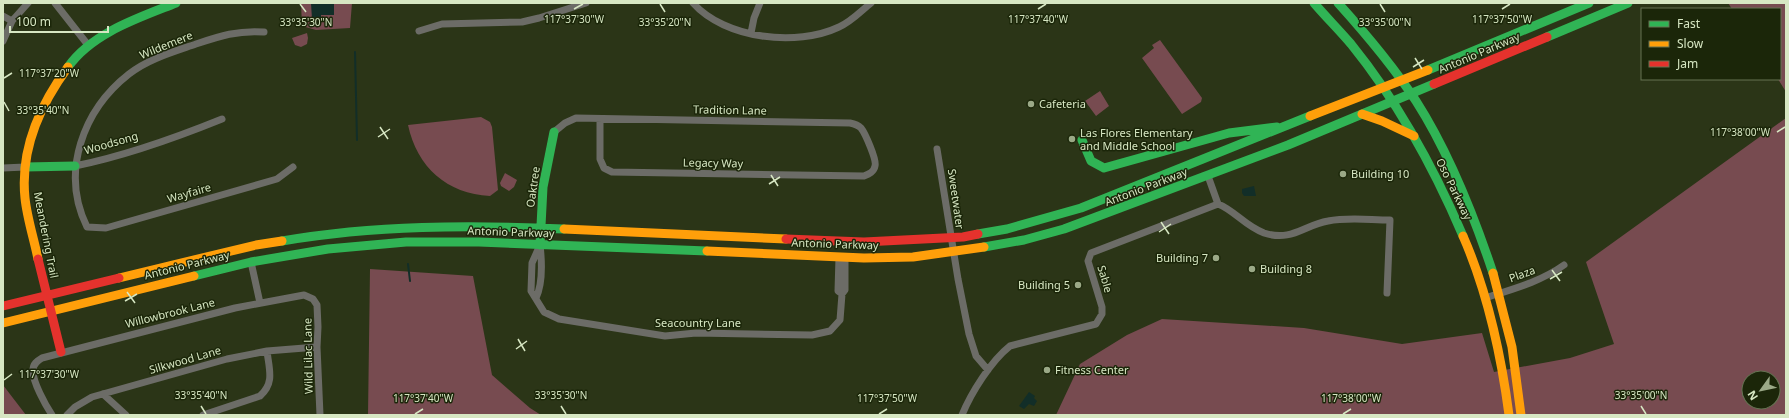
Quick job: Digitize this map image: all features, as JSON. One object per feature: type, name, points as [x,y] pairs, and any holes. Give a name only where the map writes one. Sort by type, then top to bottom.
[{"type":"main road","name":"Meandering Trail","points":[[61,352],[46,296],[27,214],[25,198],[25,167],[35,123],[46,98],[74,58],[88,45],[132,21],[176,3]]},
{"type":"main road","name":"Oso Parkway","points":[[1314,3],[1349,42],[1393,101],[1414,136],[1454,215],[1477,271],[1496,337],[1509,415]]},
{"type":"main road","name":"Oso Parkway","points":[[1338,3],[1374,45],[1412,94],[1428,122],[1461,188],[1484,244],[1500,293],[1517,376],[1521,415]]},
{"type":"main road","name":"Antonio Parkway","points":[[3,306],[220,253],[322,234],[404,227],[489,226],[864,242],[951,238],[1007,229],[1081,208],[1383,87],[1402,81],[1589,3]]},
{"type":"main road","name":"Antonio Parkway","points":[[3,324],[251,262],[328,249],[406,242],[479,242],[842,258],[913,257],[1024,240],[1064,229],[1208,176],[1412,94],[1628,3]]},
{"type":"main road","points":[[1531,44],[1531,40],[1536,36],[1532,28]]},
{"type":"main road","points":[[1362,114],[1372,116],[1394,125],[1414,136]]},
{"type":"main road","points":[[1082,140],[1093,164],[1104,168],[1229,133],[1244,133],[1267,126],[1284,127]]},
{"type":"main road","name":"Oaktree","points":[[540,245],[543,187],[554,132]]},
{"type":"main road","name":"Woodsong","points":[[25,167],[75,166]]},
{"type":"street","points":[[3,41],[12,21],[28,3]]},
{"type":"street","points":[[55,3],[88,45]]},
{"type":"street","points":[[419,31],[442,24],[522,22],[586,3]]},
{"type":"street","points":[[693,3],[701,11],[722,23],[751,33],[781,38],[811,37],[840,27],[871,3]]},
{"type":"street","points":[[751,33],[754,18],[760,3]]},
{"type":"street","points":[[3,16],[12,21]]},
{"type":"street","name":"Wildemere","points":[[87,227],[82,217],[77,197],[75,166],[79,145],[87,125],[98,107],[130,73],[148,62],[209,40],[244,31],[264,32]]},
{"type":"street","name":"Woodsong","points":[[75,166],[102,160],[146,146],[222,118]]},
{"type":"street","name":"Tradition Lane","points":[[554,132],[565,123],[576,118],[857,125],[862,130],[875,159],[876,166],[872,173]]},
{"type":"street","name":"Legacy Way","points":[[600,119],[600,159],[604,168],[612,172],[864,176],[872,173]]},
{"type":"street","name":"Sweetwater","points":[[938,149],[953,252]]},
{"type":"street","name":"Woodsong","points":[[3,168],[25,167]]},
{"type":"street","name":"Wayfaire","points":[[87,227],[106,228],[245,189],[277,179],[293,167]]},
{"type":"street","points":[[1208,176],[1218,204],[1245,224],[1264,233],[1275,235],[1299,232],[1318,224],[1337,220],[1390,220],[1387,292]]},
{"type":"street","name":"Sable","points":[[962,415],[967,403],[988,370],[1000,353],[1010,346],[1096,324],[1102,314],[1102,307],[1088,261],[1091,254],[1218,204]]},
{"type":"street","name":"Seacountry Lane","points":[[540,245],[532,263],[531,291],[544,312],[560,319],[665,336],[696,333],[812,335],[830,332],[836,327],[840,320],[842,294],[838,291],[842,258]]},
{"type":"street","points":[[953,252],[969,334],[976,356],[988,370]]},
{"type":"street","points":[[251,262],[260,303]]},
{"type":"street","name":"Plaza","points":[[1485,298],[1550,276],[1564,265]]},
{"type":"street","name":"Willowbrook Lane","points":[[52,415],[46,406],[33,371],[35,363],[42,358],[260,303],[304,295],[313,299]]},
{"type":"street","name":"Wild Lilac Lane","points":[[313,299],[317,305],[320,415]]},
{"type":"street","name":"Silkwood Lane","points":[[66,415],[75,407],[92,397],[227,359],[267,350],[317,347]]},
{"type":"street","points":[[204,415],[260,396],[267,389],[270,380],[267,350]]},
{"type":"street","points":[[103,394],[126,415]]},
{"type":"shaded area","points":[[301,3],[352,3],[350,28],[316,30],[302,26]]},
{"type":"shaded area","points":[[1728,3],[1786,3],[1786,92],[1779,80],[1781,80],[1781,8],[1731,8]]},
{"type":"shaded area","points":[[307,33],[307,44],[301,47],[295,45],[292,38]]},
{"type":"shaded area","points":[[1160,40],[1202,98],[1201,102],[1182,114],[1142,58],[1154,48],[1152,45]]},
{"type":"shaded area","points":[[1100,91],[1109,106],[1096,116],[1085,101]]},
{"type":"shaded area","points":[[481,117],[490,122],[492,127],[498,190],[490,196],[460,190],[436,176],[419,154],[412,140],[408,125]]},
{"type":"shaded area","points":[[1786,118],[1786,415],[1056,415],[1080,364],[1127,335],[1162,319],[1304,328],[1402,344],[1482,333],[1494,372],[1570,358],[1614,344],[1586,262]]},
{"type":"shaded area","points":[[505,173],[517,180],[514,187],[509,191],[501,186],[500,183]]},
{"type":"shaded area","points":[[370,269],[473,276],[492,375],[530,408],[541,415],[368,415]]},
{"type":"shaded area","points":[[3,385],[26,415],[3,415]]},
{"type":"water","points":[[311,3],[334,3],[334,15],[321,15],[321,19],[312,19]]},
{"type":"water","points":[[1254,186],[1256,196],[1244,196],[1242,189]]},
{"type":"water","points":[[1029,392],[1035,396],[1034,398],[1037,401],[1034,406],[1029,404],[1024,409],[1019,406]]},
{"type":"waterway","points":[[355,52],[357,140]]},
{"type":"waterway","points":[[408,264],[410,281]]},
{"type":"traffic: fast","points":[[68,67],[78,55],[103,36],[131,21],[176,3]]},
{"type":"traffic: fast","points":[[1314,3],[1351,44],[1368,66],[1399,112],[1414,136],[1440,185],[1463,236]]},
{"type":"traffic: fast","points":[[1338,3],[1389,63],[1428,120],[1459,184],[1493,273]]},
{"type":"traffic: fast","points":[[1428,70],[1589,3]]},
{"type":"traffic: fast","points":[[1547,37],[1628,3]]},
{"type":"traffic: fast","points":[[984,247],[1024,240],[1064,229],[1288,145],[1434,84]]},
{"type":"traffic: fast","points":[[978,234],[1007,229],[1081,208],[1310,116]]},
{"type":"traffic: fast","points":[[1082,140],[1091,161],[1104,168],[1229,133],[1277,127]]},
{"type":"traffic: fast","points":[[540,245],[543,187],[554,132]]},
{"type":"traffic: fast","points":[[25,167],[75,166]]},
{"type":"traffic: fast","points":[[282,241],[387,229],[458,227],[564,229]]},
{"type":"traffic: fast","points":[[194,276],[251,262],[328,249],[406,242],[479,242],[707,251]]},
{"type":"traffic: slow","points":[[38,259],[26,206],[24,180],[26,163],[29,145],[41,112],[68,67]]},
{"type":"traffic: slow","points":[[1310,116],[1428,70]]},
{"type":"traffic: slow","points":[[1362,114],[1382,121],[1414,136]]},
{"type":"traffic: slow","points":[[564,229],[786,239]]},
{"type":"traffic: slow","points":[[1463,236],[1480,279],[1498,347],[1509,415]]},
{"type":"traffic: slow","points":[[119,278],[256,245],[282,241]]},
{"type":"traffic: slow","points":[[707,251],[864,258],[913,257],[984,247]]},
{"type":"traffic: slow","points":[[1493,273],[1512,347],[1521,415]]},
{"type":"traffic: slow","points":[[3,323],[194,276]]},
{"type":"traffic: jam","points":[[1434,84],[1547,37]]},
{"type":"traffic: jam","points":[[786,239],[864,242],[963,237],[978,234]]},
{"type":"traffic: jam","points":[[38,259],[61,352]]},
{"type":"traffic: jam","points":[[3,306],[119,278]]},
{"type":"place","name":"Cafeteria","points":[[1031,104]]},
{"type":"place","name":"Las Flores Elementary and Middle School","points":[[1072,139]]},
{"type":"place","name":"Building 10","points":[[1343,174]]},
{"type":"place","name":"Building 7","points":[[1216,258]]},
{"type":"place","name":"Building 8","points":[[1252,269]]},
{"type":"place","name":"Building 5","points":[[1078,285]]},
{"type":"place","name":"Fitness Center","points":[[1047,370]]}]
